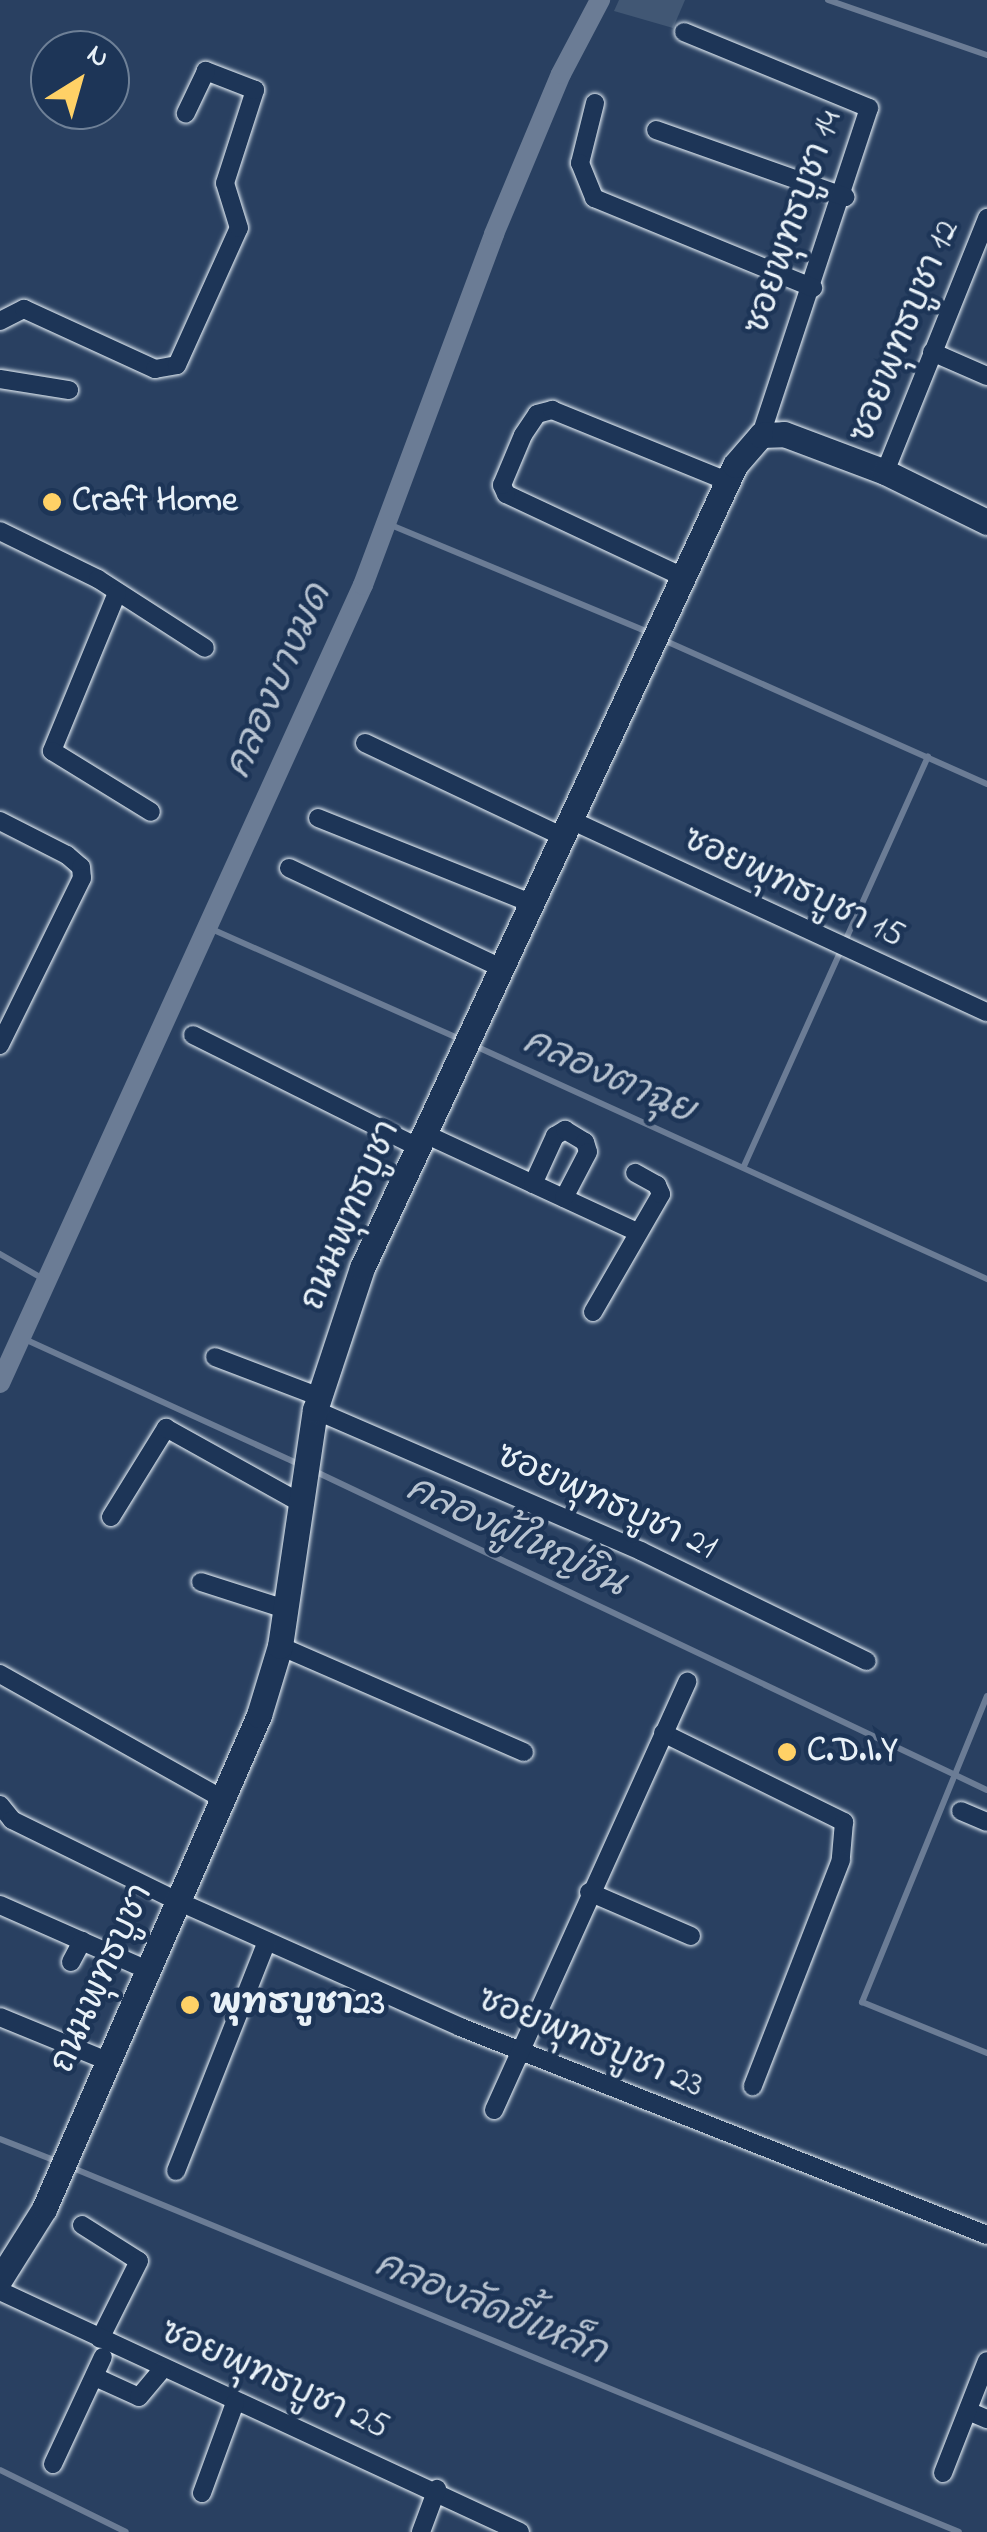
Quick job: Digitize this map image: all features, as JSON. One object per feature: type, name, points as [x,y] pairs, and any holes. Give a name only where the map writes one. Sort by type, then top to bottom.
[{"type":"main road","points":[[761,435],[784,434],[884,472],[987,522]]},
{"type":"main road","name":"ถนนพุทธบูชา","points":[[0,2279],[10,2243],[44,2209],[174,1900],[226,1801],[280,1646],[306,1455],[318,1404],[362,1268],[472,1024],[568,829],[681,576],[728,481],[761,435]]},
{"type":"street","name":"ซอยพุทธบูชา 14","points":[[684,32],[868,106],[845,197],[813,288],[772,385],[761,435]]},
{"type":"street","points":[[0,322],[24,309],[156,369],[176,366],[239,228],[225,183],[256,90],[206,71],[186,113]]},
{"type":"street","points":[[594,103],[580,163],[594,198],[813,288]]},
{"type":"street","points":[[656,130],[845,197]]},
{"type":"street","name":"ซอยพุทธบูชา 12","points":[[884,472],[987,218]]},
{"type":"street","points":[[932,352],[987,376]]},
{"type":"street","points":[[0,379],[69,390]]},
{"type":"street","points":[[681,576],[506,494],[502,486],[523,436],[537,414],[552,410],[728,481]]},
{"type":"street","points":[[0,531],[117,593],[205,648]]},
{"type":"street","points":[[117,593],[52,751],[151,812]]},
{"type":"street","name":"ซอยพุทธบูชา 15","points":[[366,743],[987,1012]]},
{"type":"street","points":[[318,818],[530,903]]},
{"type":"street","points":[[0,822],[67,855],[81,868],[82,878],[0,1045]]},
{"type":"street","points":[[289,868],[499,967]]},
{"type":"street","points":[[192,1035],[637,1232]]},
{"type":"street","points":[[534,1184],[555,1136],[565,1130],[584,1142],[588,1152],[564,1198]]},
{"type":"street","points":[[593,1312],[661,1189],[635,1173]]},
{"type":"street","name":"ซอยพุทธบูชา 21","points":[[215,1356],[641,1551],[867,1661]]},
{"type":"street","points":[[110,1517],[166,1428],[302,1494]]},
{"type":"street","points":[[201,1582],[284,1609]]},
{"type":"street","points":[[280,1646],[524,1752]]},
{"type":"street","points":[[0,1674],[226,1801]]},
{"type":"street","points":[[494,2110],[589,1892],[687,1682]]},
{"type":"street","points":[[663,1733],[844,1822],[842,1860],[753,2086]]},
{"type":"street","name":"ซอยพุทธบูชา 23","points":[[0,1805],[12,1820],[174,1900],[518,2051],[987,2236]]},
{"type":"street","points":[[961,1811],[987,1822]]},
{"type":"street","points":[[589,1892],[691,1936]]},
{"type":"street","points":[[0,1905],[145,1969]]},
{"type":"street","points":[[176,2171],[267,1940]]},
{"type":"street","points":[[70,1962],[82,1941]]},
{"type":"street","points":[[0,2016],[105,2060]]},
{"type":"street","points":[[53,2464],[94,2377],[102,2348],[139,2261],[82,2224]]},
{"type":"street","name":"ซอยพุทธบูชา 25","points":[[0,2291],[102,2348],[437,2488],[520,2532]]},
{"type":"street","points":[[943,2473],[987,2362]]},
{"type":"street","points":[[94,2377],[139,2398],[162,2370]]},
{"type":"street","points":[[202,2493],[235,2404]]},
{"type":"street","points":[[968,2411],[987,2419]]},
{"type":"street","points":[[421,2532],[437,2488]]},
{"type":"shaded area","points":[[619,0],[685,0],[673,28],[614,11]]},
{"type":"waterway","name":"คลองบางมด","points":[[0,1383],[363,585],[494,234],[561,74],[600,0]]},
{"type":"waterway","points":[[828,0],[987,55]]},
{"type":"waterway","points":[[386,523],[648,632]]},
{"type":"waterway","points":[[659,638],[987,784]]},
{"type":"waterway","points":[[744,1166],[928,756]]},
{"type":"waterway","name":"คลองตาฉุย","points":[[207,927],[462,1040]]},
{"type":"waterway","name":"คลองตาฉุย","points":[[473,1045],[987,1279]]},
{"type":"waterway","points":[[0,1254],[45,1280]]},
{"type":"waterway","name":"คลองผู้ใหญ่ชิน","points":[[20,1337],[299,1464]]},
{"type":"waterway","name":"คลองผู้ใหญ่ชิน","points":[[310,1469],[987,1790]]},
{"type":"waterway","points":[[987,1696],[862,2002],[987,2053]]},
{"type":"waterway","name":"คลองลัดขี้เหล็ก","points":[[0,2139],[56,2161]]},
{"type":"waterway","name":"คลองลัดขี้เหล็ก","points":[[68,2166],[959,2532]]},
{"type":"waterway","points":[[0,2470],[126,2532]]},
{"type":"place","name":"Craft Home","points":[[52,502]]},
{"type":"place","name":"C.D.I.Y","points":[[787,1752]]},
{"type":"place","name":"พุทธบูชา23","points":[[190,2005]]}]
